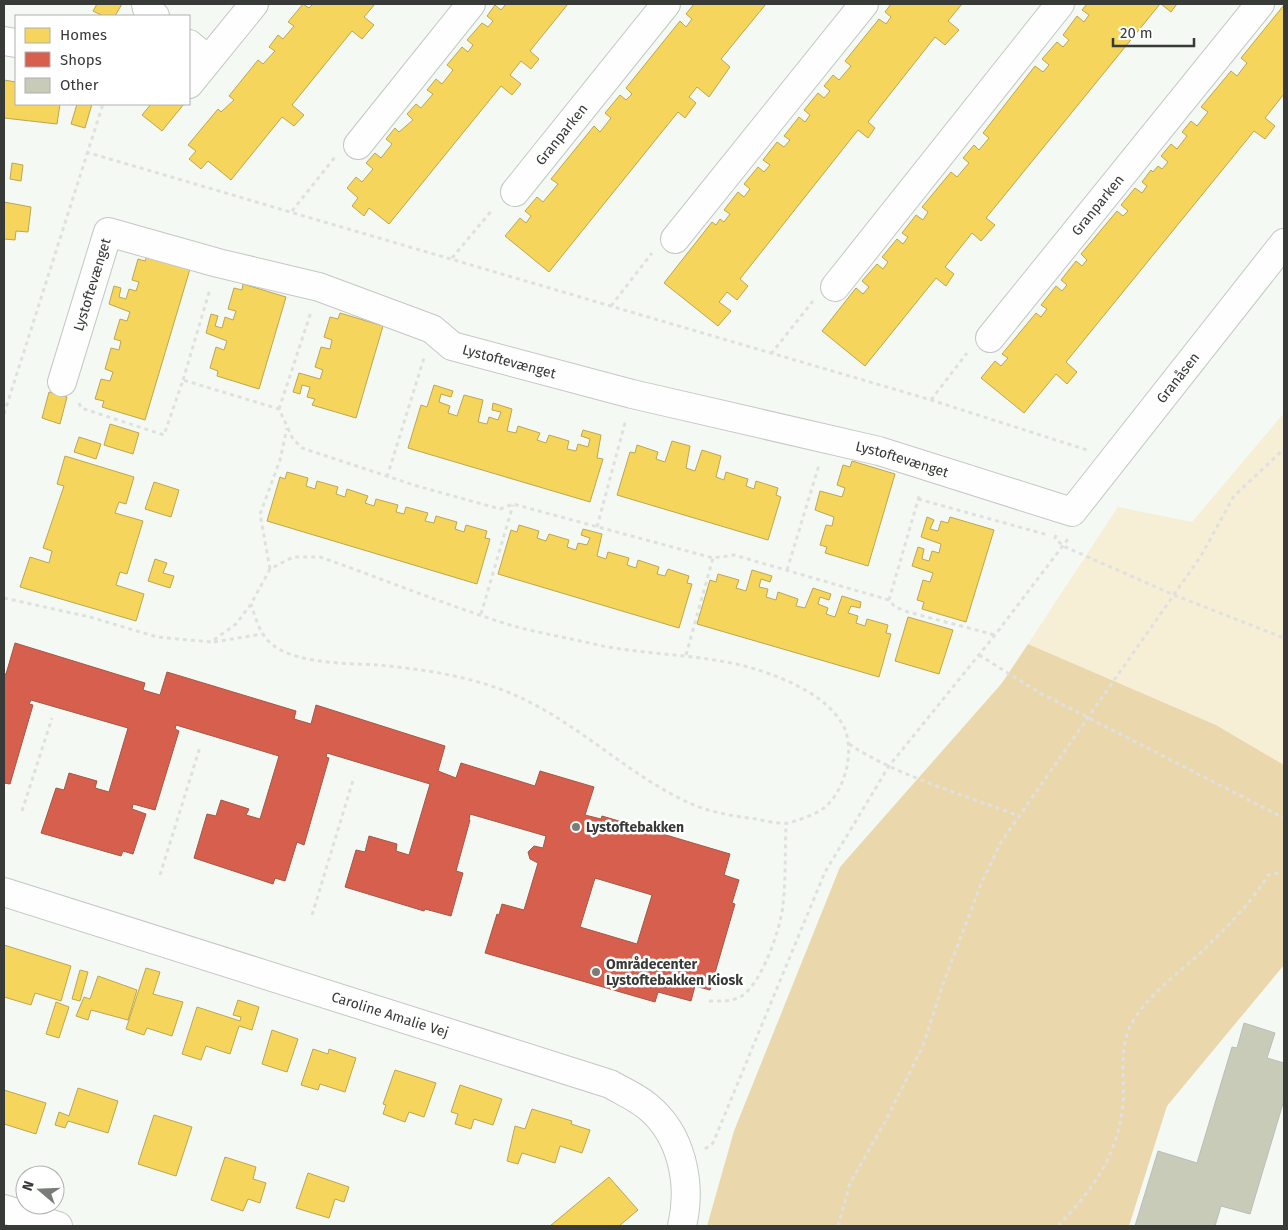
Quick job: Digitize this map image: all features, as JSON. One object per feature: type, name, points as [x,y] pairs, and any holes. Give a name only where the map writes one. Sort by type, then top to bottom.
[{"type":"street","points":[[146,4],[147,9],[154,15]]},
{"type":"street","points":[[190,80],[198,52],[254,4]]},
{"type":"street","points":[[358,145],[471,4]]},
{"type":"street","name":"Granparken","points":[[514,192],[666,4]]},
{"type":"street","points":[[675,239],[864,4]]},
{"type":"street","points":[[835,287],[1060,4]]},
{"type":"street","name":"Granparken","points":[[990,338],[1260,4]]},
{"type":"street","name":"Lystoftevænget","points":[[62,382],[108,232],[218,263],[319,287],[432,329],[452,346],[632,394],[826,438],[927,466],[1072,512]]},
{"type":"street","name":"Granåsen","points":[[1072,512],[1284,243]]},
{"type":"street","name":"Caroline Amalie Vej","points":[[4,892],[610,1084],[647,1106],[668,1132],[684,1166],[686,1212],[682,1226]]},
{"type":"street","points":[[4,1209],[58,1226]]},
{"type":"path","points":[[4,414],[102,105]]},
{"type":"path","points":[[292,211],[343,148],[358,145]]},
{"type":"path","points":[[86,152],[168,178],[292,211],[452,258],[931,400],[1115,457]]},
{"type":"path","points":[[452,258],[504,196],[514,192]]},
{"type":"path","points":[[611,306],[662,241],[675,239]]},
{"type":"path","points":[[62,382],[77,392],[81,408],[164,435],[183,380],[218,263]]},
{"type":"path","points":[[319,287],[279,409],[293,439],[302,448],[387,476],[500,509],[513,504],[713,558],[734,555],[889,600],[895,608],[908,612],[995,635]]},
{"type":"path","points":[[771,354],[820,292],[835,287]]},
{"type":"path","points":[[387,476],[432,329]]},
{"type":"path","points":[[931,400],[977,340],[990,338]]},
{"type":"path","points":[[183,380],[279,409]]},
{"type":"path","points":[[597,527],[632,394]]},
{"type":"path","points":[[270,569],[260,514],[280,460],[287,428]]},
{"type":"path","points":[[787,570],[826,438]]},
{"type":"path","points":[[838,1226],[850,1183],[885,1122],[923,1046],[943,984],[981,884],[1001,842],[1201,556],[1234,496],[1284,449]]},
{"type":"path","points":[[889,600],[927,466]]},
{"type":"path","points":[[918,499],[1055,538]]},
{"type":"path","points":[[481,614],[513,504]]},
{"type":"path","points":[[684,1166],[713,1143],[825,872],[889,766],[995,635],[1069,538]]},
{"type":"path","points":[[1063,546],[1174,595],[1284,638]]},
{"type":"path","points":[[211,642],[236,624],[251,604],[270,569],[293,557],[320,557],[511,625],[603,646],[686,655],[742,664],[796,684],[825,704],[842,725],[849,744],[847,767],[838,790],[823,809],[786,823],[728,816],[688,803],[660,787],[564,722],[512,694],[471,680],[405,667],[324,661],[292,655],[272,645],[262,634],[251,604]]},
{"type":"path","points":[[686,655],[713,558]]},
{"type":"path","points":[[4,598],[90,617],[157,637],[211,642],[262,634]]},
{"type":"path","points":[[979,655],[1040,693],[1284,818]]},
{"type":"path","points":[[22,811],[52,718]]},
{"type":"path","points":[[849,744],[889,766],[1019,816]]},
{"type":"path","points":[[160,875],[200,746]]},
{"type":"path","points":[[312,915],[354,777]]},
{"type":"path","points":[[709,1001],[728,1002],[741,997],[756,982],[770,950],[783,907],[786,823]]},
{"type":"path","points":[[1058,1226],[1105,1169],[1117,1138],[1123,1105],[1123,1057],[1132,1024],[1152,995],[1198,954],[1251,902],[1268,875],[1284,872]]},
{"type":"shaded area","points":[[1284,413],[1284,765],[1216,725],[1028,644],[1118,507],[1192,522]]},
{"type":"shaded area","points":[[1028,644],[1216,725],[1284,765],[1284,965],[1167,1106],[1129,1226],[707,1226],[734,1131],[840,867],[1002,683]]},
{"type":"building: Homes","points":[[97,4],[122,4],[116,15],[101,15],[93,11]]},
{"type":"building: Homes","points":[[303,4],[309,8],[313,4],[375,4],[364,17],[374,25],[362,39],[352,31],[292,105],[304,115],[294,126],[282,117],[231,180],[208,161],[201,169],[189,159],[196,151],[188,145],[218,109],[221,112],[234,100],[229,96],[258,60],[263,64],[275,51],[269,47],[278,35],[283,39],[294,26],[288,22]]},
{"type":"building: Homes","points":[[506,4],[568,4],[530,51],[539,59],[531,69],[521,61],[510,75],[521,84],[512,95],[501,86],[389,224],[369,208],[364,216],[352,206],[358,198],[347,188],[356,177],[362,182],[373,169],[366,163],[375,153],[381,158],[392,144],[386,139],[395,128],[399,132],[413,120],[407,114],[416,104],[421,108],[433,94],[427,90],[436,79],[442,84],[453,70],[447,65],[462,47],[468,52],[473,45],[467,40],[482,23],[488,27],[493,21],[487,16],[495,5],[501,10]]},
{"type":"building: Homes","points":[[694,4],[766,4],[721,59],[730,67],[709,97],[697,87],[689,97],[696,103],[685,118],[678,112],[549,272],[505,236],[520,218],[526,223],[531,216],[525,211],[537,197],[543,202],[558,184],[551,179],[594,126],[600,132],[611,118],[605,113],[620,95],[626,100],[632,94],[626,88],[680,21],[686,27],[692,19],[686,14]]},
{"type":"building: Homes","points":[[891,4],[962,4],[948,21],[959,30],[945,45],[935,37],[868,122],[875,128],[868,138],[858,130],[740,279],[748,286],[737,300],[727,292],[719,302],[731,311],[718,326],[664,283],[712,222],[716,225],[720,219],[724,222],[730,214],[724,210],[738,192],[744,197],[750,189],[744,184],[758,167],[764,172],[770,165],[763,160],[777,142],[784,147],[790,140],[784,136],[799,117],[805,122],[810,115],[804,110],[818,93],[824,98],[830,91],[824,86],[833,75],[839,80],[851,66],[845,61],[879,19],[886,24],[891,17],[885,12]]},
{"type":"building: Homes","points":[[1087,4],[1160,4],[986,218],[995,225],[981,241],[972,233],[945,267],[954,274],[946,286],[936,278],[865,366],[822,331],[856,288],[863,294],[869,287],[862,281],[877,264],[883,269],[888,262],[882,257],[897,239],[903,244],[908,237],[902,233],[916,215],[923,220],[928,212],[922,207],[951,172],[957,177],[969,163],[963,158],[974,145],[979,150],[989,138],[983,133],[1035,66],[1043,72],[1049,65],[1042,59],[1057,42],[1063,47],[1069,40],[1063,35],[1077,16],[1084,22],[1089,15],[1082,10]]},
{"type":"building: Homes","points":[[1161,4],[1177,4],[1171,12]]},
{"type":"building: Homes","points":[[1284,5],[1284,94],[1265,118],[1275,126],[1265,139],[1254,131],[1066,362],[1077,372],[1067,384],[1056,374],[1024,413],[981,378],[995,361],[1001,366],[1008,358],[1002,354],[1036,313],[1041,317],[1047,309],[1041,305],[1056,286],[1062,291],[1067,285],[1061,280],[1076,261],[1082,266],[1087,260],[1081,254],[1117,211],[1123,216],[1128,211],[1121,205],[1135,188],[1142,193],[1147,186],[1142,182],[1151,170],[1153,172],[1158,166],[1162,169],[1168,162],[1161,156],[1171,144],[1177,149],[1187,136],[1182,132],[1191,121],[1197,126],[1208,112],[1201,107],[1231,71],[1237,76],[1247,63],[1241,58]]},
{"type":"building: Homes","points":[[4,80],[15,82],[15,105],[60,105],[57,124],[4,118]]},
{"type":"building: Homes","points":[[77,105],[92,105],[85,128],[71,124]]},
{"type":"building: Homes","points":[[150,105],[183,105],[162,131],[142,115]]},
{"type":"building: Homes","points":[[12,163],[23,165],[21,181],[10,179]]},
{"type":"building: Homes","points":[[4,202],[31,207],[28,232],[16,231],[15,240],[4,239]]},
{"type":"building: Homes","points":[[147,256],[190,269],[145,420],[102,407],[104,401],[95,399],[101,379],[110,381],[113,372],[105,369],[111,348],[119,350],[121,341],[114,339],[120,319],[127,321],[130,312],[109,304],[114,286],[121,288],[119,297],[126,299],[129,289],[136,291],[139,282],[132,280],[138,259],[145,261]]},
{"type":"building: Homes","points":[[243,284],[286,297],[259,389],[217,376],[218,371],[210,368],[216,347],[224,350],[227,341],[206,333],[211,314],[218,316],[215,326],[222,328],[225,317],[233,320],[236,311],[228,309],[234,288],[242,290]]},
{"type":"building: Homes","points":[[340,313],[383,326],[356,418],[312,405],[315,399],[307,397],[310,387],[302,385],[300,394],[293,392],[299,373],[320,379],[323,370],[315,367],[321,347],[330,349],[332,340],[324,337],[330,317],[338,319]]},
{"type":"building: Homes","points":[[434,385],[453,391],[451,397],[441,394],[439,402],[450,406],[448,413],[457,416],[464,395],[483,400],[478,422],[487,424],[489,417],[498,420],[501,412],[492,410],[493,403],[512,409],[507,431],[516,433],[518,426],[540,433],[537,440],[546,443],[549,435],[569,441],[567,449],[576,451],[578,444],[588,447],[590,439],[581,436],[583,430],[601,435],[597,458],[603,459],[590,502],[408,448],[421,405],[427,407]]},
{"type":"building: Homes","points":[[49,392],[67,397],[60,424],[42,418]]},
{"type":"building: Homes","points":[[110,424],[139,433],[133,454],[104,445]]},
{"type":"building: Homes","points":[[79,437],[101,444],[96,459],[74,452]]},
{"type":"building: Homes","points":[[672,441],[690,446],[686,468],[695,471],[702,450],[721,456],[716,477],[724,480],[726,472],[748,479],[746,486],[754,489],[756,481],[778,488],[776,495],[781,497],[768,540],[617,495],[630,452],[635,453],[637,445],[658,452],[656,459],[665,462]]},
{"type":"building: Homes","points":[[65,456],[134,477],[126,504],[119,502],[115,513],[143,521],[127,574],[120,572],[116,585],[144,594],[136,621],[20,587],[30,557],[49,563],[52,551],[43,548],[64,486],[57,484]]},
{"type":"building: Homes","points":[[852,461],[895,474],[868,566],[825,553],[827,547],[820,545],[826,525],[832,526],[834,517],[815,510],[820,491],[842,497],[845,488],[837,485],[843,465],[850,467]]},
{"type":"building: Homes","points":[[287,472],[308,478],[306,486],[315,489],[317,481],[338,487],[336,494],[345,497],[347,489],[368,496],[365,503],[374,506],[376,499],[398,505],[396,512],[404,514],[406,507],[428,513],[425,521],[434,523],[436,516],[457,522],[455,529],[464,532],[466,525],[487,531],[485,538],[490,539],[477,584],[267,521],[280,477],[285,479]]},
{"type":"building: Homes","points":[[154,482],[179,490],[171,517],[145,509]]},
{"type":"building: Homes","points":[[927,517],[934,520],[930,529],[938,531],[941,521],[948,523],[950,517],[994,530],[966,622],[922,609],[924,602],[917,600],[923,580],[930,582],[933,573],[912,566],[918,547],[924,549],[922,559],[929,561],[932,551],[939,553],[941,544],[921,537]]},
{"type":"building: Homes","points":[[519,525],[539,531],[537,538],[546,541],[549,534],[569,540],[567,547],[576,550],[578,543],[587,545],[590,538],[581,535],[583,529],[602,534],[597,556],[606,559],[608,552],[629,558],[627,565],[636,568],[638,560],[659,567],[657,574],[665,576],[668,569],[689,576],[687,583],[692,584],[679,628],[498,574],[511,530],[517,532]]},
{"type":"building: Homes","points":[[155,559],[167,563],[163,573],[174,576],[170,588],[148,581]]},
{"type":"building: Homes","points":[[752,570],[772,576],[770,582],[761,579],[759,587],[768,589],[766,597],[776,600],[778,592],[798,599],[796,606],[805,608],[813,588],[831,594],[829,600],[820,597],[818,604],[828,608],[826,614],[835,617],[842,596],[861,602],[860,608],[851,606],[848,613],[858,616],[856,623],[865,626],[867,619],[888,625],[886,633],[891,634],[879,677],[697,624],[710,580],[716,582],[718,574],[739,580],[736,588],[746,591]]},
{"type":"building: Homes","points":[[908,617],[953,630],[939,674],[895,661]]},
{"type":"building: Homes","points":[[4,945],[71,966],[61,1001],[35,993],[31,1005],[4,997]]},
{"type":"building: Homes","points":[[146,968],[160,972],[153,994],[183,1002],[172,1036],[147,1028],[144,1035],[126,1029]]},
{"type":"building: Homes","points":[[80,970],[88,972],[80,1001],[72,999]]},
{"type":"building: Homes","points":[[98,976],[137,990],[128,1020],[91,1010],[88,1020],[76,1016],[84,997],[90,999]]},
{"type":"building: Homes","points":[[238,1000],[259,1007],[252,1030],[239,1026],[230,1054],[206,1046],[201,1060],[182,1054],[197,1007],[240,1021],[241,1017],[233,1015]]},
{"type":"building: Homes","points":[[56,1002],[69,1007],[59,1038],[46,1034]]},
{"type":"building: Homes","points":[[272,1030],[298,1039],[287,1072],[262,1064]]},
{"type":"building: Homes","points":[[313,1049],[328,1054],[329,1049],[356,1058],[345,1092],[320,1084],[318,1090],[301,1085]]},
{"type":"building: Homes","points":[[395,1070],[436,1083],[424,1117],[409,1112],[405,1122],[383,1114],[386,1105],[383,1104]]},
{"type":"building: Homes","points":[[460,1085],[502,1099],[493,1125],[474,1119],[471,1129],[455,1124],[458,1114],[451,1112]]},
{"type":"building: Homes","points":[[78,1088],[118,1101],[108,1133],[68,1121],[65,1128],[55,1125],[59,1112],[69,1116]]},
{"type":"building: Homes","points":[[4,1090],[46,1103],[36,1134],[4,1124]]},
{"type":"building: Homes","points":[[532,1109],[572,1121],[571,1124],[590,1130],[582,1153],[560,1146],[555,1163],[522,1153],[518,1164],[507,1161],[515,1126],[525,1129]]},
{"type":"building: Homes","points":[[154,1115],[192,1127],[176,1176],[138,1164]]},
{"type":"building: Homes","points":[[225,1157],[256,1167],[253,1179],[266,1183],[260,1203],[248,1199],[243,1211],[211,1200]]},
{"type":"building: Homes","points":[[308,1173],[349,1187],[344,1202],[335,1199],[329,1218],[296,1208]]},
{"type":"building: Homes","points":[[609,1177],[638,1210],[619,1226],[550,1226]]},
{"type":"building: Shops","name":"Lystoftebakken","points":[[15,643],[145,683],[143,690],[160,695],[167,672],[296,711],[294,719],[311,724],[316,705],[445,746],[438,771],[456,778],[461,763],[535,786],[540,771],[594,787],[585,815],[601,819],[602,816],[730,854],[724,875],[739,880],[732,903],[735,904],[710,990],[695,986],[691,1001],[658,992],[655,1002],[485,953],[502,904],[524,910],[538,863],[530,859],[528,852],[534,846],[543,848],[546,836],[470,814],[456,871],[463,873],[451,916],[425,909],[424,911],[345,887],[356,850],[365,852],[369,836],[397,844],[396,851],[409,855],[430,784],[327,753],[326,757],[329,758],[304,845],[297,842],[285,881],[275,878],[273,884],[194,858],[207,814],[216,816],[221,800],[249,809],[246,815],[260,819],[279,756],[176,725],[175,729],[179,731],[155,810],[133,804],[132,809],[146,814],[133,854],[123,851],[121,856],[41,833],[56,788],[64,790],[69,773],[97,781],[95,788],[109,792],[128,728],[31,700],[29,704],[33,705],[10,784],[4,783],[4,674],[6,674]],"holes":[[[595,878],[652,895],[637,944],[580,927]]]},
{"type":"building: Other","points":[[1244,1023],[1275,1033],[1267,1058],[1284,1063],[1284,1100],[1250,1214],[1221,1206],[1215,1226],[1135,1226],[1158,1151],[1197,1163],[1232,1047],[1237,1048]]},
{"type":"place","name":"Lystoftebakken","points":[[576,827]]},
{"type":"place","name":"Områdecenter Lystoftebakken Kiosk","points":[[596,972]]}]
